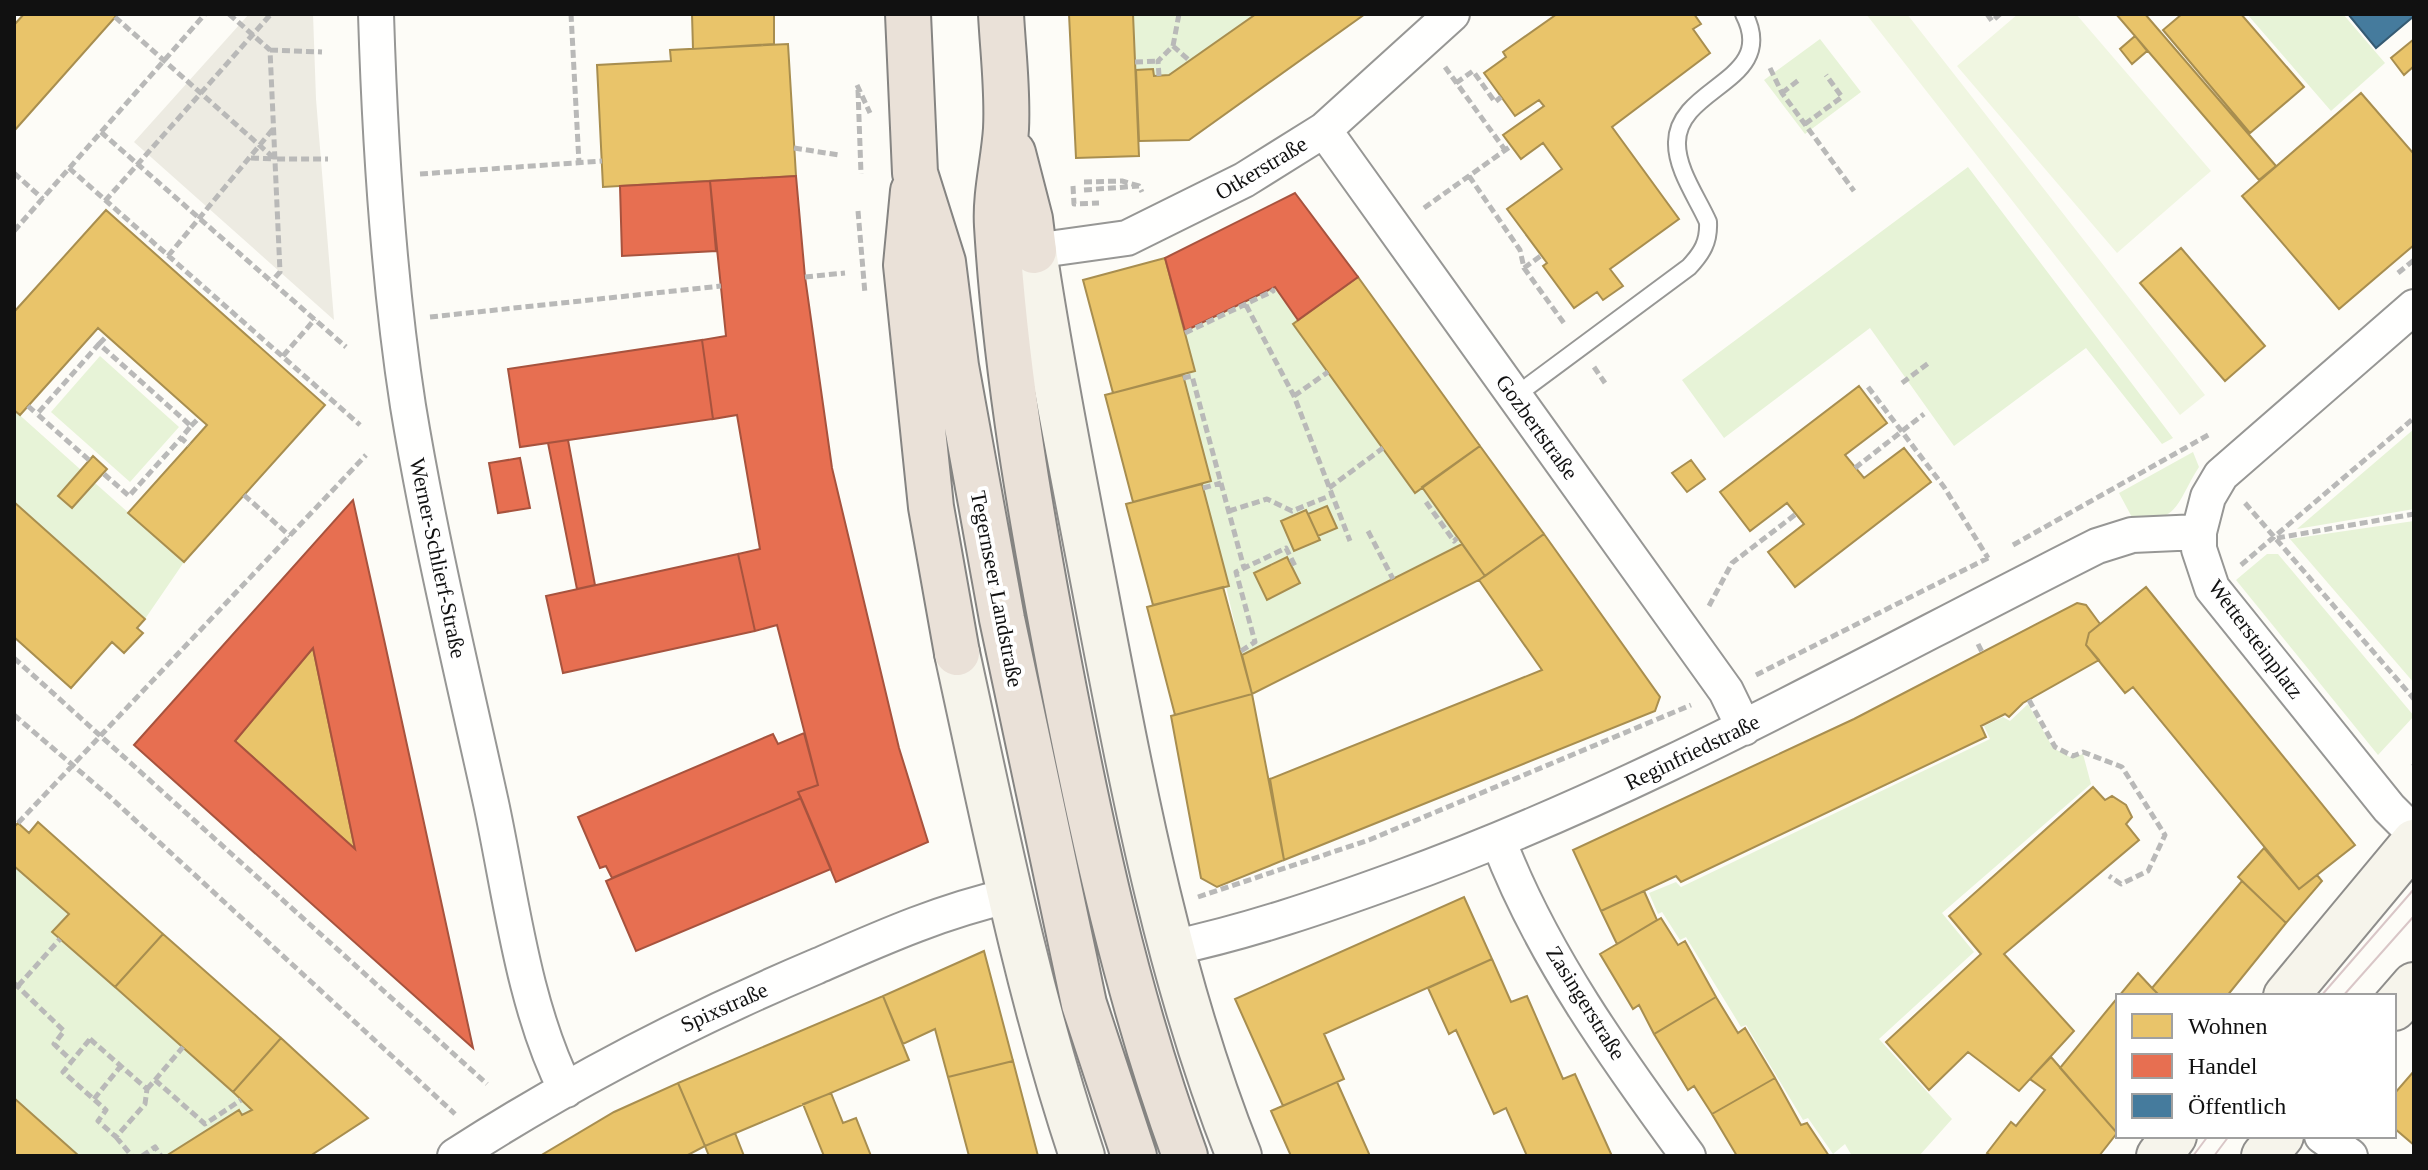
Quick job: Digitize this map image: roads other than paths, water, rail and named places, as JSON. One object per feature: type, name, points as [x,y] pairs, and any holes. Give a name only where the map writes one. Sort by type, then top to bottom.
[{"type":"highway","name":"Tegernseer Landstraße","points":[[908,14],[915,173],[943,262],[971,455],[1062,912],[1088,1017],[1134,1156]]},
{"type":"highway","points":[[1001,14],[1006,127],[996,222],[1010,361],[1032,517],[1104,885],[1138,1018],[1185,1156]]},
{"type":"highway","points":[[1006,127],[1030,219],[1034,251]]},
{"type":"highway","points":[[915,173],[907,279],[931,507],[957,653]]},
{"type":"main road","points":[[1034,251],[1066,441],[1127,755],[1171,948],[1208,1072],[1239,1156]]},
{"type":"main road","points":[[957,653],[1009,896],[1049,1058],[1082,1156]]},
{"type":"main road","points":[[2288,994],[2414,842]]},
{"type":"main road","points":[[2396,1006],[2414,985]]},
{"type":"main road","points":[[2159,1156],[2172,1138]]},
{"type":"main road","points":[[2264,1156],[2279,1138]]},
{"type":"street","name":"Werner-Schlierf-Straße","points":[[376,14],[384,177],[397,320],[433,544],[547,1053],[566,1090]]},
{"type":"street","name":"Otkerstraße","points":[[1034,251],[1111,243],[1159,226],[1244,180],[1324,130],[1452,14]]},
{"type":"street","name":"Gozbertstraße","points":[[1324,130],[1726,691],[1744,728]]},
{"type":"street","name":"Wettersteinplatz","points":[[2414,307],[2221,475],[2208,497],[2199,532],[2199,549],[2212,588],[2389,808],[2414,833]]},
{"type":"street","name":"Reginfriedstraße","points":[[1171,948],[1349,896],[1499,842],[1744,728],[2097,546],[2132,535],[2199,532]]},
{"type":"street","name":"Zasingerstraße","points":[[1499,842],[1516,886],[1556,957],[1647,1100],[1688,1156]]},
{"type":"street","name":"Spixstraße","points":[[466,1151],[566,1090],[700,1016],[937,915],[1009,896]]},
{"type":"street","points":[[2325,1138],[2350,1156]]},
{"type":"lane","points":[[1515,396],[1700,256],[1709,233],[1708,222],[1676,144],[1681,121],[1734,75],[1752,45],[1752,28],[1744,14]]},
{"type":"tram line","points":[[2323,994],[2414,889]]},
{"type":"tram line","points":[[2345,994],[2414,916]]},
{"type":"tram line","points":[[2193,1156],[2206,1138]]},
{"type":"tram line","points":[[2214,1156],[2228,1138]]}]
